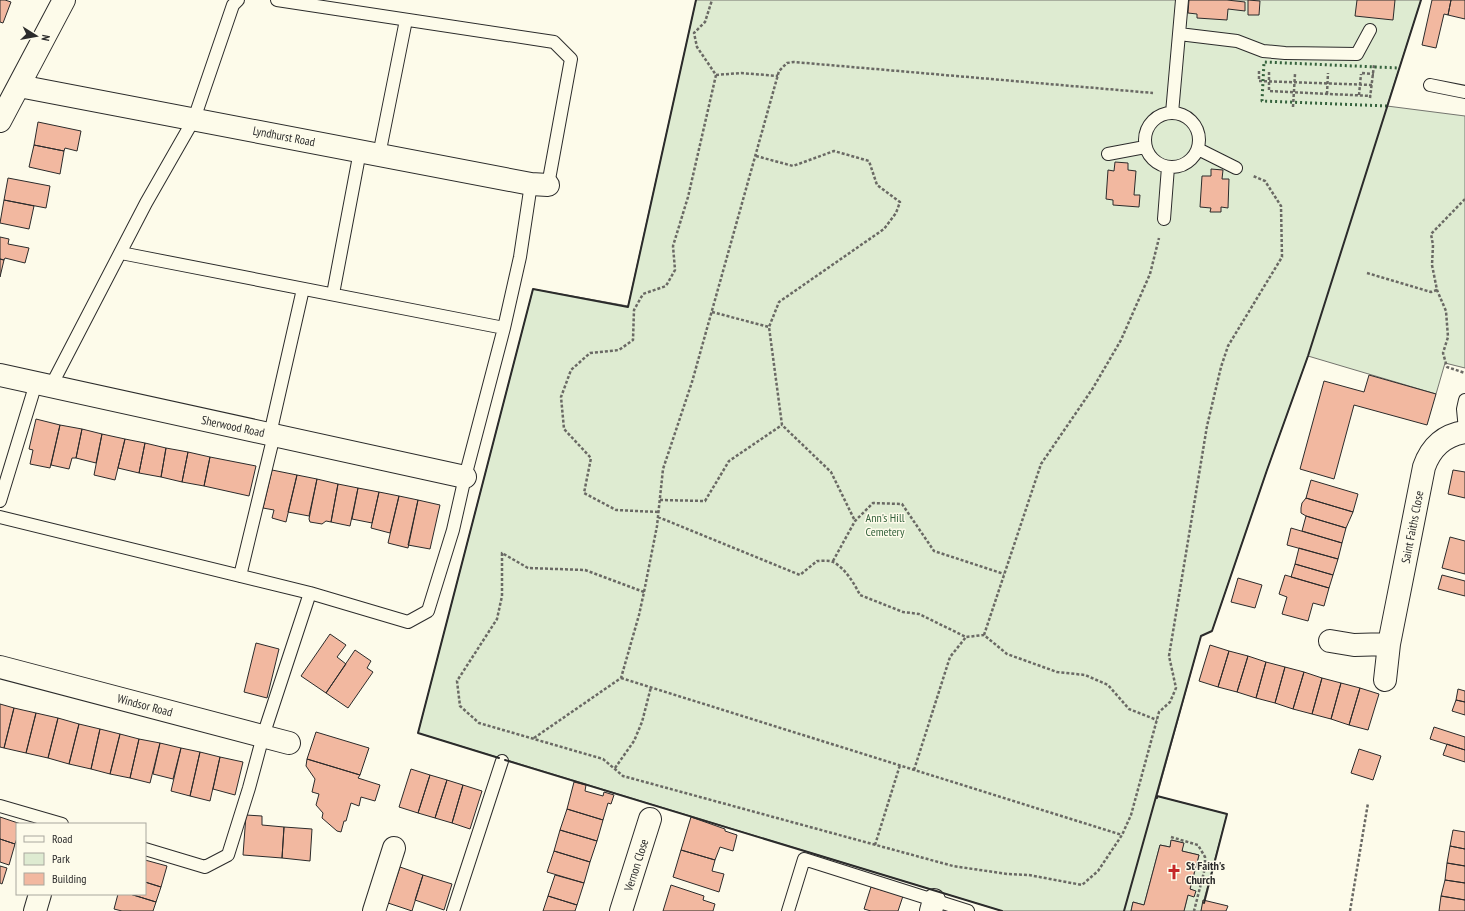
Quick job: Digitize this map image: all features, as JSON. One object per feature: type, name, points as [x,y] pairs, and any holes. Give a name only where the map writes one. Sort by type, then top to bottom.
[{"type":"street","points":[[0,121],[64,0]]},
{"type":"street","name":"Lyndhurst Road","points":[[19,86],[539,184]]},
{"type":"street","name":"Sherwood Road","points":[[0,375],[465,477]]},
{"type":"street","name":"Saint Faiths Close","points":[[1385,680],[1389,644],[1424,467],[1430,452],[1436,446],[1449,436],[1465,431]]},
{"type":"street","points":[[1330,641],[1354,645],[1389,644]]},
{"type":"street","name":"Windsor Road","points":[[0,667],[289,743]]},
{"type":"street","name":"Vernon Close","points":[[621,911],[650,819]]},
{"type":"street","points":[[374,911],[394,848]]},
{"type":"lane","points":[[0,501],[32,401],[44,385],[194,119],[233,5],[238,0]]},
{"type":"lane","points":[[0,517],[310,593],[408,622],[428,611],[453,530],[465,477],[504,328],[520,257],[571,59],[554,42],[277,0]]},
{"type":"lane","points":[[1172,113],[1182,0]]},
{"type":"lane","points":[[333,294],[369,153],[406,20]]},
{"type":"lane","points":[[1179,34],[1237,41],[1263,51],[1285,53],[1357,54],[1370,30]]},
{"type":"lane","points":[[1430,85],[1465,92]]},
{"type":"lane","points":[[1172,113],[1181,115],[1193,123],[1198,131],[1198,149],[1193,158],[1186,164],[1177,167],[1160,165],[1149,154],[1146,147],[1146,134],[1151,123],[1160,116],[1172,113]]},
{"type":"lane","points":[[1108,154],[1146,147]]},
{"type":"lane","points":[[1198,149],[1236,168]]},
{"type":"lane","points":[[1164,219],[1168,167]]},
{"type":"lane","points":[[120,252],[504,328]]},
{"type":"lane","points":[[240,576],[303,288]]},
{"type":"lane","points":[[1465,400],[1463,409],[1465,431]]},
{"type":"lane","points":[[146,849],[205,867],[228,855],[249,788],[263,736],[310,593]]},
{"type":"lane","points":[[453,911],[502,761]]},
{"type":"lane","points":[[0,806],[59,823]]},
{"type":"lane","points":[[788,911],[804,859],[932,906],[968,911]]},
{"type":"path","points":[[658,512],[616,510],[584,492],[591,458],[564,429],[561,397],[571,370],[590,353],[619,350],[633,340],[634,310],[643,294],[666,286],[674,270],[673,246],[688,197],[716,75],[697,47],[694,33],[705,22],[712,0]]},
{"type":"path","points":[[1263,51],[1260,58],[1259,81],[1372,85]]},
{"type":"path","points":[[533,739],[621,678],[644,592],[658,517],[663,469],[692,382],[780,70],[787,63],[794,62],[1174,95]]},
{"type":"path","points":[[1269,70],[1269,91],[1359,95],[1370,97],[1374,67]]},
{"type":"path","points":[[1293,107],[1295,71]]},
{"type":"path","points":[[1327,94],[1328,72]]},
{"type":"path","points":[[716,75],[741,73],[778,76]]},
{"type":"path","points":[[1359,95],[1361,73]]},
{"type":"path","points":[[756,156],[793,166],[834,151],[869,161],[877,185],[900,202],[896,213],[884,229],[780,302],[769,327],[782,425],[831,472],[855,521]]},
{"type":"path","points":[[644,592],[585,570],[528,568],[502,553],[502,596],[497,619],[457,681],[460,706],[479,723],[603,758],[623,776],[953,866],[1007,874],[1029,875],[1082,885],[1098,871],[1122,835],[1131,815],[1159,712],[1170,702],[1176,688],[1169,656],[1207,426],[1221,367],[1228,346],[1282,257],[1281,206],[1265,181],[1236,168]]},
{"type":"path","points":[[1465,199],[1431,234],[1433,245],[1432,265],[1437,290],[1446,311],[1448,337],[1443,352],[1448,368],[1465,373]]},
{"type":"path","points":[[984,635],[1041,464],[1093,388],[1121,340],[1150,274],[1164,219]]},
{"type":"path","points":[[1366,273],[1431,292],[1437,290]]},
{"type":"path","points":[[712,312],[769,327]]},
{"type":"path","points":[[660,500],[705,501],[729,461],[782,425]]},
{"type":"path","points":[[832,561],[855,521],[873,503],[902,504],[934,551],[1004,574]]},
{"type":"path","points":[[658,517],[800,575],[817,560],[832,561],[844,571],[854,583],[860,595],[903,612],[919,614],[966,637],[984,635],[1007,654],[1057,672],[1086,675],[1108,685],[1129,710],[1157,720]]},
{"type":"path","points":[[914,770],[950,657],[966,637]]},
{"type":"path","points":[[621,678],[1122,835]]},
{"type":"path","points":[[615,768],[634,741],[642,722],[651,687]]},
{"type":"path","points":[[875,845],[900,765]]},
{"type":"path","points":[[1350,911],[1368,803]]},
{"type":"path","points":[[1171,837],[1198,845],[1205,857],[1205,868],[1194,911]]},
{"type":"green space","name":"Ann's Hill Cemetery","points":[[696,0],[1421,0],[1387,106],[1465,116],[1465,368],[1445,363],[1436,394],[1308,356],[1212,631],[1201,636],[1157,796],[1227,814],[1201,911],[1184,911],[1188,895],[1195,891],[1190,889],[1199,855],[1182,851],[1183,843],[1172,840],[1170,847],[1160,845],[1144,905],[1133,902],[1131,911],[1002,911],[418,733],[533,289],[628,306]]},
{"type":"building","points":[[0,0],[11,2],[3,23],[0,22]]},
{"type":"building","points":[[1189,0],[1227,0],[1245,2],[1245,11],[1228,9],[1227,20],[1197,18],[1197,14],[1188,13]]},
{"type":"building","points":[[1248,0],[1260,1],[1259,15],[1248,15]]},
{"type":"building","points":[[1357,0],[1395,0],[1393,20],[1355,16]]},
{"type":"building","points":[[1432,0],[1451,0],[1448,15],[1444,14],[1436,48],[1422,45]]},
{"type":"building","points":[[1451,0],[1465,0],[1465,19],[1448,15]]},
{"type":"building","points":[[38,122],[81,131],[77,151],[65,148],[64,151],[34,145]]},
{"type":"building","points":[[34,145],[64,151],[60,174],[29,167]]},
{"type":"building","points":[[1115,162],[1128,163],[1128,170],[1136,171],[1134,195],[1140,195],[1139,207],[1113,205],[1113,200],[1106,199],[1108,170],[1114,171]]},
{"type":"building","points":[[1211,169],[1223,170],[1222,179],[1229,179],[1228,208],[1221,207],[1221,212],[1210,212],[1211,208],[1200,207],[1202,176],[1211,176]]},
{"type":"building","points":[[8,178],[50,186],[46,208],[4,200]]},
{"type":"building","points":[[4,200],[34,206],[29,229],[0,223]]},
{"type":"building","points":[[0,237],[9,239],[8,244],[29,248],[25,263],[5,258],[4,260],[0,259]]},
{"type":"building","points":[[0,259],[4,260],[0,277]]},
{"type":"building","points":[[1369,375],[1436,394],[1427,425],[1354,405],[1334,479],[1300,469],[1324,381],[1364,392]]},
{"type":"building","points":[[36,419],[60,425],[50,468],[30,464],[33,450],[29,449]]},
{"type":"building","points":[[60,425],[82,429],[76,458],[72,458],[69,469],[51,465]]},
{"type":"building","points":[[82,429],[102,434],[96,463],[76,458]]},
{"type":"building","points":[[102,434],[125,439],[115,480],[94,475]]},
{"type":"building","points":[[125,439],[145,443],[139,473],[118,468]]},
{"type":"building","points":[[145,443],[166,448],[161,477],[139,473]]},
{"type":"building","points":[[166,448],[188,452],[182,482],[161,477]]},
{"type":"building","points":[[188,452],[210,457],[204,486],[182,482]]},
{"type":"building","points":[[210,457],[256,466],[249,496],[204,486]]},
{"type":"building","points":[[272,470],[297,475],[286,522],[272,518],[274,510],[263,508]]},
{"type":"building","points":[[1453,470],[1465,472],[1465,498],[1448,494]]},
{"type":"building","points":[[297,475],[317,479],[309,516],[288,512]]},
{"type":"building","points":[[317,479],[338,484],[331,522],[326,521],[322,524],[310,522],[309,519]]},
{"type":"building","points":[[1311,480],[1358,494],[1353,512],[1306,498]]},
{"type":"building","points":[[338,484],[358,488],[350,526],[331,522]]},
{"type":"building","points":[[358,488],[379,492],[372,523],[352,519]]},
{"type":"building","points":[[379,492],[399,496],[390,533],[371,528]]},
{"type":"building","points":[[399,496],[418,500],[408,548],[388,543]]},
{"type":"building","points":[[1306,498],[1353,512],[1346,528],[1306,516],[1301,513],[1302,503]]},
{"type":"building","points":[[418,500],[440,505],[430,549],[408,545]]},
{"type":"building","points":[[1306,516],[1346,528],[1342,543],[1302,531]]},
{"type":"building","points":[[1291,528],[1342,543],[1338,559],[1287,545]]},
{"type":"building","points":[[1450,537],[1465,541],[1465,574],[1442,568]]},
{"type":"building","points":[[1299,548],[1338,559],[1333,575],[1295,564]]},
{"type":"building","points":[[1295,564],[1333,575],[1329,588],[1291,577]]},
{"type":"building","points":[[1285,575],[1329,588],[1324,606],[1313,603],[1308,621],[1282,614],[1287,597],[1279,594]]},
{"type":"building","points":[[1442,575],[1465,581],[1465,596],[1438,589]]},
{"type":"building","points":[[1238,578],[1262,585],[1255,608],[1231,602]]},
{"type":"building","points":[[330,634],[346,645],[337,657],[346,664],[326,693],[301,676]]},
{"type":"building","points":[[256,643],[279,649],[267,698],[244,692]]},
{"type":"building","points":[[1210,645],[1229,651],[1218,687],[1199,681]]},
{"type":"building","points":[[355,650],[371,661],[367,668],[373,672],[348,708],[326,693]]},
{"type":"building","points":[[1229,651],[1248,656],[1237,692],[1218,687]]},
{"type":"building","points":[[1248,656],[1266,662],[1256,698],[1237,692]]},
{"type":"building","points":[[1266,662],[1285,667],[1275,703],[1256,698]]},
{"type":"building","points":[[1285,667],[1304,672],[1293,709],[1275,703]]},
{"type":"building","points":[[1304,672],[1322,678],[1312,714],[1293,709]]},
{"type":"building","points":[[1322,678],[1341,683],[1331,719],[1312,714]]},
{"type":"building","points":[[1341,683],[1360,688],[1349,725],[1331,719]]},
{"type":"building","points":[[1360,688],[1379,694],[1368,730],[1349,725]]},
{"type":"building","points":[[1458,689],[1465,691],[1465,702],[1456,700]]},
{"type":"building","points":[[1456,700],[1465,702],[1465,715],[1452,711]]},
{"type":"building","points":[[0,704],[14,708],[4,748],[0,747]]},
{"type":"building","points":[[14,708],[36,713],[26,753],[4,748]]},
{"type":"building","points":[[36,713],[58,718],[48,758],[26,753]]},
{"type":"building","points":[[58,718],[79,724],[69,764],[48,758]]},
{"type":"building","points":[[79,724],[100,729],[91,769],[69,764]]},
{"type":"building","points":[[1434,727],[1465,737],[1465,750],[1430,739]]},
{"type":"building","points":[[100,729],[120,734],[110,774],[91,769]]},
{"type":"building","points":[[316,732],[369,748],[360,775],[307,759]]},
{"type":"building","points":[[120,734],[139,739],[130,778],[110,774]]},
{"type":"building","points":[[139,739],[160,743],[150,783],[130,778]]},
{"type":"building","points":[[160,743],[181,748],[173,779],[153,774]]},
{"type":"building","points":[[1447,744],[1465,750],[1465,762],[1443,755]]},
{"type":"building","points":[[181,748],[200,752],[190,796],[171,791]]},
{"type":"building","points":[[1359,749],[1381,756],[1373,780],[1351,773]]},
{"type":"building","points":[[200,752],[220,757],[210,801],[190,796]]},
{"type":"building","points":[[220,757],[243,762],[235,795],[213,789]]},
{"type":"building","points":[[307,759],[360,775],[358,778],[380,785],[375,801],[361,797],[359,806],[351,803],[341,832],[337,831],[322,818],[323,813],[316,805],[319,794],[312,792],[315,779],[306,766]]},
{"type":"building","points":[[411,769],[430,775],[418,813],[399,807]]},
{"type":"building","points":[[430,775],[447,780],[435,818],[418,813]]},
{"type":"building","points":[[447,780],[463,785],[452,823],[435,818]]},
{"type":"building","points":[[574,782],[586,785],[585,791],[603,796],[604,792],[614,795],[611,804],[608,803],[603,820],[567,809]]},
{"type":"building","points":[[463,785],[482,791],[470,829],[452,823]]},
{"type":"building","points":[[567,809],[603,820],[597,841],[560,830]]},
{"type":"building","points":[[246,815],[262,816],[262,825],[284,827],[282,858],[243,855]]},
{"type":"building","points":[[0,817],[18,823],[16,823],[15,844],[0,839]]},
{"type":"building","points":[[691,817],[725,829],[725,831],[737,835],[733,851],[720,847],[715,860],[681,850]]},
{"type":"building","points":[[284,827],[312,829],[310,861],[282,858]]},
{"type":"building","points":[[560,830],[597,841],[590,862],[554,851]]},
{"type":"building","points":[[1453,830],[1465,832],[1465,849],[1450,846]]},
{"type":"building","points":[[0,839],[15,844],[9,865],[0,862]]},
{"type":"building","name":"St Faith's Church","points":[[1171,840],[1184,843],[1182,851],[1199,855],[1190,889],[1196,891],[1194,897],[1188,895],[1184,911],[1131,911],[1133,902],[1144,905],[1160,845],[1170,847]]},
{"type":"building","points":[[1450,846],[1465,849],[1465,866],[1447,863]]},
{"type":"building","points":[[681,850],[715,860],[712,871],[724,874],[719,892],[673,877]]},
{"type":"building","points":[[554,851],[590,862],[584,883],[547,872]]},
{"type":"building","points":[[146,860],[167,866],[161,887],[146,882]]},
{"type":"building","points":[[1447,863],[1465,866],[1465,883],[1445,880]]},
{"type":"building","points":[[0,866],[7,868],[2,884],[0,883]]},
{"type":"building","points":[[400,867],[423,875],[412,911],[388,903]]},
{"type":"building","points":[[423,875],[452,884],[444,910],[415,900]]},
{"type":"building","points":[[555,875],[584,883],[577,905],[548,896]]},
{"type":"building","points":[[1445,880],[1465,883],[1465,900],[1441,896]]},
{"type":"building","points":[[146,882],[161,887],[156,902],[133,895],[146,895]]},
{"type":"building","points":[[671,885],[704,896],[703,900],[715,904],[713,911],[663,911]]},
{"type":"building","points":[[871,887],[903,896],[898,911],[871,911],[864,909]]},
{"type":"building","points":[[118,895],[133,895],[156,902],[153,911],[122,911],[114,909]]},
{"type":"building","points":[[548,896],[577,905],[575,911],[543,911]]},
{"type":"building","points":[[1441,896],[1465,900],[1465,911],[1439,911]]},
{"type":"building","points":[[1203,900],[1228,906],[1226,911],[1201,911]]},
{"type":"hedge","points":[[1387,106],[1262,101],[1264,62],[1399,68]]},
{"type":"wall","points":[[499,758],[418,733],[533,289],[628,307],[696,0]]},
{"type":"wall","points":[[1124,911],[1201,636],[1212,631],[1308,356],[1421,0]]},
{"type":"wall","points":[[505,760],[1002,911]]},
{"type":"wall","points":[[1157,798],[1157,796],[1227,814],[1204,903]]},
{"type":"place","name":"St Faith's Church","points":[[1174,872]]}]
